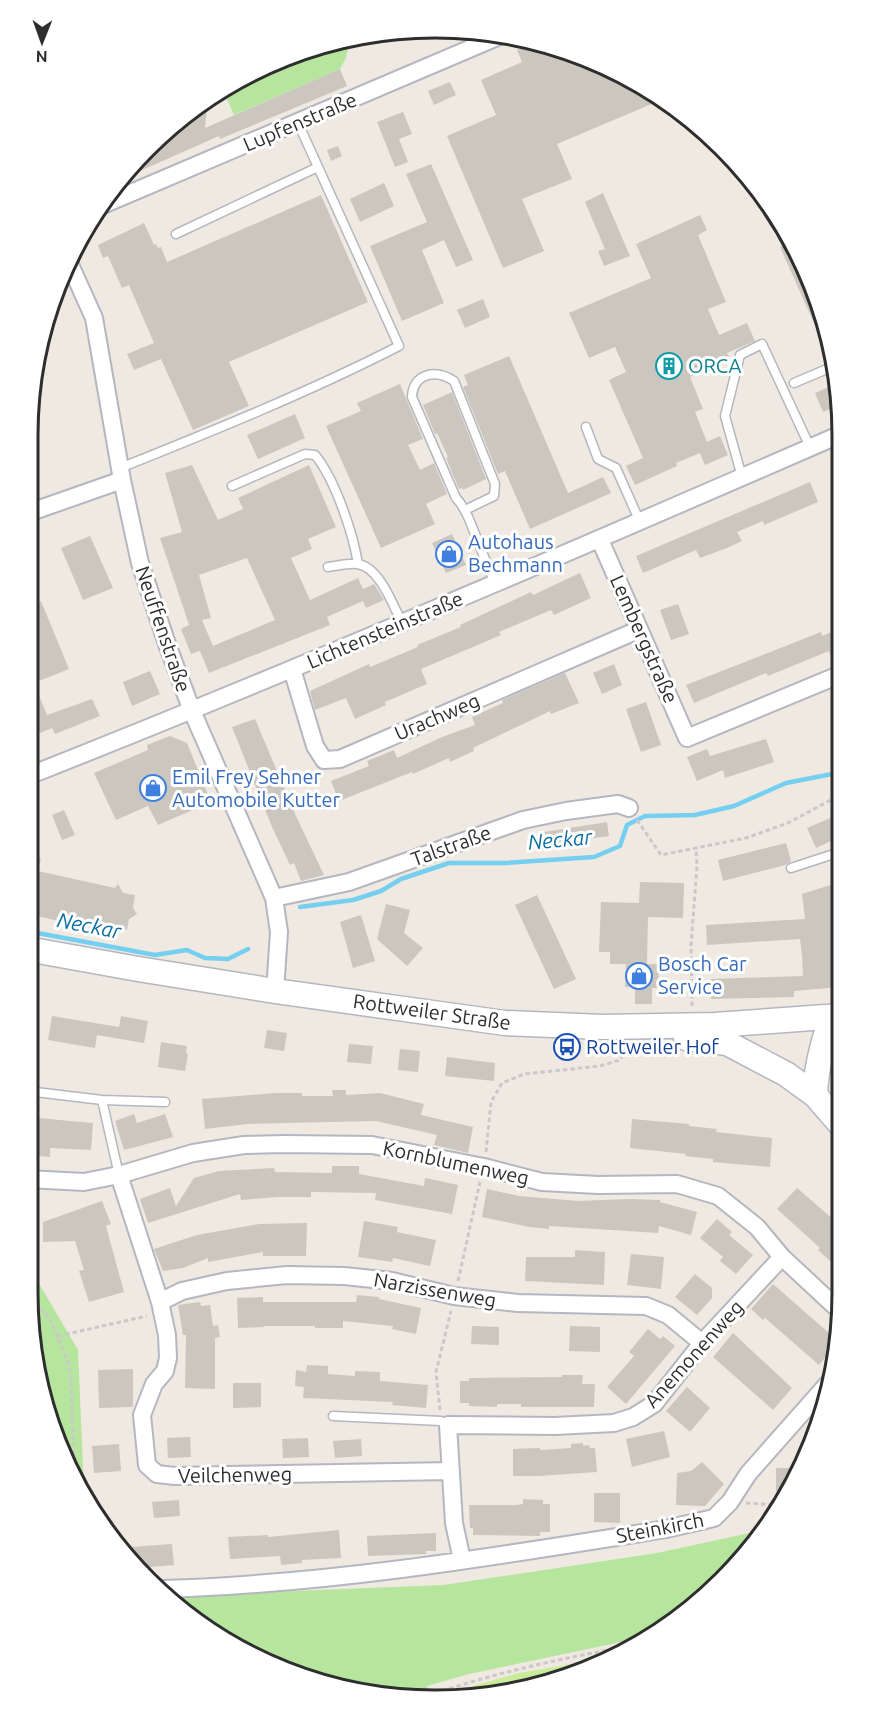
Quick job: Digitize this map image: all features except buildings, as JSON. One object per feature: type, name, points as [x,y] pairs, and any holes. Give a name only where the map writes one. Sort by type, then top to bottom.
[{"type":"main road","name":"Rottweiler Straße","points":[[38,951],[275,991],[505,1023],[603,1027],[716,1025],[832,1017]]},
{"type":"main road","points":[[815,1095],[816,1069],[821,1048],[832,1025]]},
{"type":"main road","points":[[603,1027],[726,1043],[786,1074],[815,1095],[832,1115]]},
{"type":"street","name":"Lupfenstraße","points":[[115,200],[488,41]]},
{"type":"street","name":"Neuffenstraße","points":[[73,271],[94,318],[121,474],[140,563],[192,711],[274,898],[279,932],[275,991]]},
{"type":"street","name":"Lichtensteinstraße","points":[[38,772],[192,711],[600,540],[832,439]]},
{"type":"street","points":[[38,509],[121,474]]},
{"type":"street","name":"Lembergstraße","points":[[600,540],[687,738],[832,678]]},
{"type":"street","name":"Urachweg","points":[[292,669],[315,746],[324,760],[340,759],[638,630]]},
{"type":"street","name":"Talstraße","points":[[274,898],[349,882],[523,820],[618,804],[628,808]]},
{"type":"street","name":"Kornblumenweg","points":[[38,1180],[84,1182],[119,1175],[193,1153],[244,1145],[284,1144],[372,1145],[484,1167],[542,1182],[598,1185],[677,1184],[718,1196],[757,1227],[782,1257],[832,1303]]},
{"type":"street","name":"Veilchenweg","points":[[119,1175],[161,1307],[167,1335],[168,1358],[165,1371],[154,1384],[142,1414],[147,1465],[157,1474],[175,1476],[451,1471]]},
{"type":"street","name":"Anemonenweg","points":[[445,1423],[567,1425],[614,1423],[633,1417],[654,1404],[702,1343],[782,1257]]},
{"type":"street","name":"Narzissenweg","points":[[161,1307],[182,1291],[227,1281],[287,1275],[344,1276],[392,1281],[454,1296],[518,1303],[646,1306],[668,1315],[702,1343]]},
{"type":"street","name":"Steinkirch","points":[[170,1589],[339,1578],[691,1524],[714,1518],[730,1502],[748,1474],[818,1394]]},
{"type":"street","points":[[445,1423],[454,1524],[462,1560]]},
{"type":"lane","points":[[121,474],[201,436],[350,371],[399,346],[298,123]]},
{"type":"lane","points":[[177,234],[318,167]]},
{"type":"lane","points":[[742,477],[725,416],[740,355],[762,344],[810,447]]},
{"type":"lane","points":[[794,383],[826,369]]},
{"type":"lane","points":[[465,510],[494,496],[495,484],[454,381],[445,375],[435,373],[416,382],[412,388],[412,397],[456,498],[465,510],[495,584]]},
{"type":"lane","points":[[586,427],[598,459],[615,468],[640,522]]},
{"type":"lane","points":[[232,486],[305,454],[315,455],[325,467],[345,517],[358,564]]},
{"type":"lane","points":[[328,567],[358,564],[369,568],[376,574],[402,623]]},
{"type":"lane","points":[[791,868],[832,855]]},
{"type":"lane","points":[[38,1091],[102,1100],[165,1102]]},
{"type":"lane","points":[[102,1100],[119,1175]]},
{"type":"lane","points":[[333,1416],[445,1423]]},
{"type":"path","points":[[643,829],[661,855],[747,838],[788,823],[832,799]]},
{"type":"path","points":[[692,1011],[691,946],[697,866],[696,849]]},
{"type":"path","points":[[445,1423],[436,1372],[484,1167],[491,1102],[502,1083],[524,1074],[600,1066],[620,1060],[627,1046]]},
{"type":"path","points":[[58,1336],[161,1307]]},
{"type":"path","points":[[38,1308],[50,1318],[70,1368],[74,1460]]},
{"type":"path","points":[[730,1502],[771,1505]]},
{"type":"path","points":[[445,1690],[476,1679],[528,1666],[610,1650]]},
{"type":"green space","points":[[348,47],[340,69],[234,115],[226,97],[259,78],[283,68]]},
{"type":"green space","points":[[38,1282],[78,1350],[83,1479],[59,1421],[45,1371],[38,1319]]},
{"type":"green space","points":[[751,1533],[733,1555],[696,1592],[655,1624],[626,1641],[469,1674],[427,1686],[428,1690],[409,1690],[357,1683],[283,1660],[259,1650],[214,1624],[178,1596],[444,1585],[657,1553]]},
{"type":"green space","points":[[578,1663],[512,1683],[459,1690],[519,1673]]},
{"type":"waterway","name":"Neckar","points":[[300,907],[353,900],[381,891],[401,879],[449,863],[506,863],[594,857],[620,846],[627,825],[645,816],[695,815],[734,806],[786,783],[832,774]]},
{"type":"waterway","name":"Neckar","points":[[38,933],[155,955],[187,950],[205,958],[228,959],[248,949]]},
{"type":"place","name":"ORCA","points":[[669,366]]},
{"type":"place","name":"Autohaus Bechmann","points":[[449,554]]},
{"type":"place","name":"Emil Frey Sehner Automobile Kutter","points":[[153,788]]},
{"type":"place","name":"Bosch Car Service","points":[[639,976]]},
{"type":"place","name":"Rottweiler Hof","points":[[567,1047]]}]
